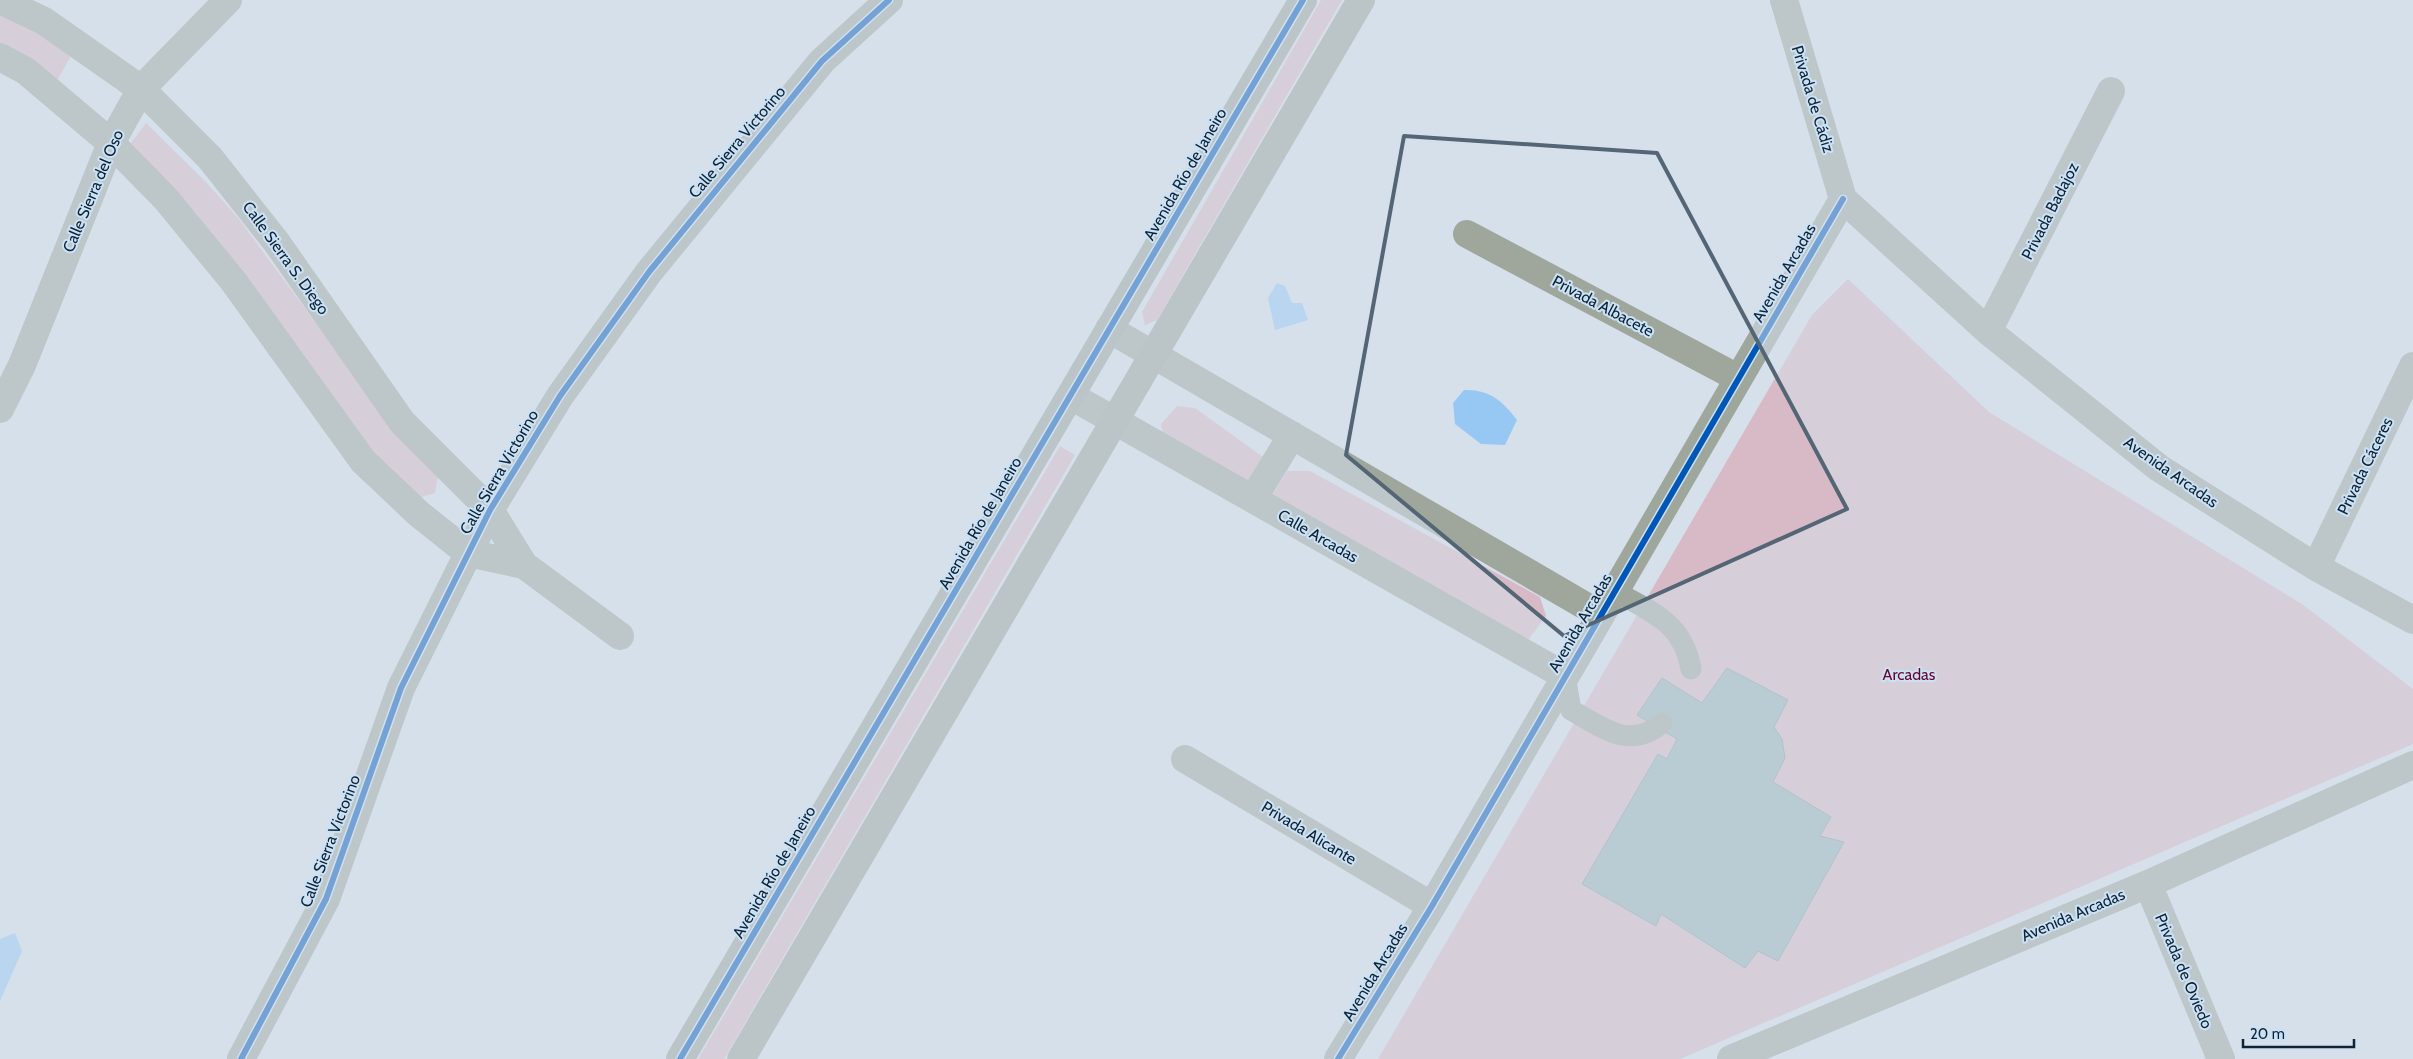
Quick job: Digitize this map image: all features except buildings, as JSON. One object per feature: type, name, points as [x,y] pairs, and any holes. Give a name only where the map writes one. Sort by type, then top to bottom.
[{"type":"street","name":"Calle Sierra S. Diego","points":[[0,0],[44,21],[141,88],[210,158],[277,243],[402,422],[490,510],[524,565],[620,636]]},
{"type":"street","name":"Calle Sierra del Oso","points":[[0,410],[22,365],[111,143],[141,88],[228,0]]},
{"type":"street","name":"Calle Sierra Victorino","points":[[241,1059],[326,899],[400,688],[490,510],[560,396],[649,272],[822,61],[889,0]]},
{"type":"street","name":"Avenida Río de Janeiro","points":[[680,1059],[1302,0]]},
{"type":"street","points":[[741,1059],[1362,0]]},
{"type":"street","name":"Privada de Cádiz","points":[[1784,0],[1843,199]]},
{"type":"street","name":"Calle Sierra S. Diego","points":[[0,57],[26,71],[111,143],[166,199],[234,282],[363,462],[419,514],[468,553],[524,565]]},
{"type":"street","name":"Privada Badajoz","points":[[1988,331],[2111,90]]},
{"type":"street","name":"Avenida Arcadas","points":[[1338,1059],[1432,906],[1843,199],[1988,331],[2160,468],[2316,567],[2413,620]]},
{"type":"street","name":"Privada Albacete","points":[[1467,234],[1738,378]]},
{"type":"street","points":[[1109,330],[1601,615]]},
{"type":"street","name":"Privada Cáceres","points":[[2316,567],[2413,366]]},
{"type":"street","name":"Calle Arcadas","points":[[1071,396],[1565,676]]},
{"type":"street","points":[[1253,499],[1292,435]]},
{"type":"street","name":"Privada Alicante","points":[[1185,759],[1432,906]]},
{"type":"street","name":"Avenida Arcadas","points":[[1748,1056],[2148,884],[2413,765]]},
{"type":"street","name":"Privada de Oviedo","points":[[2148,884],[2221,1059]]},
{"type":"lane","points":[[1615,590],[1672,626],[1688,652],[1691,669]]},
{"type":"lane","points":[[1565,676],[1571,710],[1617,736],[1636,736],[1651,732],[1662,723]]},
{"type":"highlighted area","points":[[1404,136],[1657,153],[1847,509],[1564,636],[1346,455]]},
{"type":"green space","points":[[1321,0],[1342,0],[1157,320],[1145,325],[1142,312]]},
{"type":"green space","points":[[0,13],[64,47],[71,56],[58,79],[46,81],[0,51]]},
{"type":"green space","points":[[146,123],[206,182],[238,218],[406,445],[438,476],[435,493],[411,500],[368,456],[308,366],[196,213],[128,147]]},
{"type":"green space","name":"Arcadas","points":[[1848,279],[1989,412],[2302,604],[2413,689],[2413,744],[1680,1059],[1378,1059],[1812,315]]},
{"type":"green space","points":[[1177,406],[1195,408],[1266,459],[1250,485],[1165,443],[1161,424]]},
{"type":"green space","points":[[1060,446],[1075,455],[724,1059],[698,1059]]},
{"type":"green space","points":[[1287,471],[1310,471],[1540,597],[1546,616],[1526,643],[1279,509],[1273,494]]},
{"type":"water","points":[[1277,283],[1285,286],[1292,303],[1302,303],[1308,320],[1275,330],[1268,298]]},
{"type":"water","points":[[1464,390],[1488,394],[1501,402],[1517,420],[1505,445],[1481,444],[1455,424],[1453,403]]},
{"type":"water","points":[[15,933],[22,951],[0,1001],[0,939]]},
{"type":"cycle path","points":[[241,1059],[326,899],[401,688],[490,510],[560,396],[649,272],[822,61],[889,0]]},
{"type":"cycle path","points":[[680,1059],[1303,0]]},
{"type":"cycle path","points":[[1338,1059],[1432,906],[1843,199]]}]
